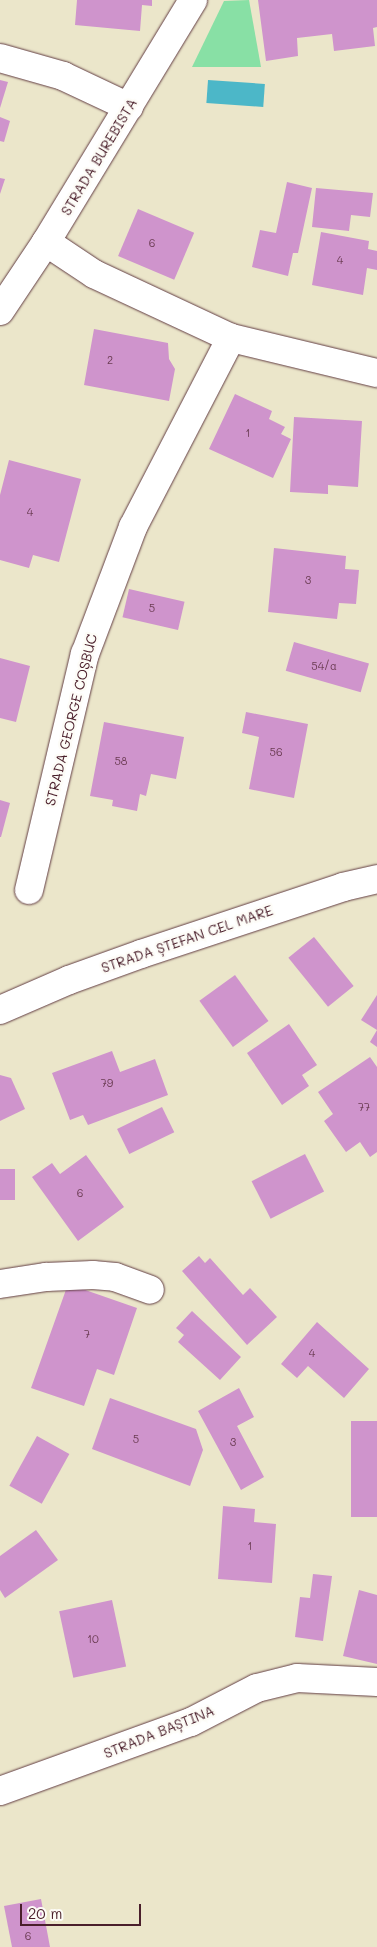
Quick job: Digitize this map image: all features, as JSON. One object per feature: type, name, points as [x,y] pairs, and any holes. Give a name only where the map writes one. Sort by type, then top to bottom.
[{"type":"street","name":"STRADA BUREBISTA","points":[[0,311],[46,242],[194,0]]},
{"type":"street","points":[[0,58],[63,76],[129,107]]},
{"type":"street","points":[[46,242],[94,274],[232,338],[377,373]]},
{"type":"street","name":"STRADA GEORGE COȘBUC","points":[[29,890],[85,654],[133,527],[232,338]]},
{"type":"street","name":"STRADA ȘTEFAN CEL MARE","points":[[0,1010],[69,980],[141,954],[343,886],[377,879]]},
{"type":"street","points":[[0,1284],[46,1277],[93,1275],[115,1277],[150,1290]]},
{"type":"street","name":"STRADA BAȘTINA","points":[[0,1791],[191,1722],[257,1688],[297,1678],[377,1682]]},
{"type":"green space","points":[[249,0],[261,67],[192,67],[224,1]]},
{"type":"water","points":[[208,80],[265,84],[263,107],[206,103]]},
{"type":"building","points":[[77,0],[152,0],[152,6],[142,5],[140,31],[75,25]]},
{"type":"building","points":[[258,0],[377,0],[377,27],[373,28],[375,46],[334,51],[332,34],[297,38],[298,56],[266,61]]},
{"type":"building","points":[[0,80],[8,82],[0,108]]},
{"type":"building","points":[[0,117],[10,121],[4,142],[0,141]]},
{"type":"building","points":[[0,178],[5,179],[0,194]]},
{"type":"building","points":[[287,182],[312,188],[298,253],[293,253],[288,276],[252,267],[260,230],[276,233]]},
{"type":"building","points":[[316,188],[373,193],[370,217],[351,215],[349,231],[312,227]]},
{"type":"building","points":[[138,209],[194,233],[174,280],[118,256]]},
{"type":"building","points":[[321,232],[369,241],[368,249],[377,251],[377,270],[367,268],[363,295],[312,285]]},
{"type":"building","points":[[94,329],[168,343],[169,359],[175,369],[169,401],[84,385]]},
{"type":"building","points":[[235,394],[272,411],[269,419],[285,427],[281,434],[291,439],[273,478],[209,449]]},
{"type":"building","points":[[294,417],[362,421],[358,487],[328,485],[328,494],[290,492]]},
{"type":"building","points":[[9,460],[81,479],[59,562],[33,555],[29,568],[0,560],[0,495]]},
{"type":"building","points":[[274,548],[346,556],[345,569],[359,570],[356,604],[339,603],[337,619],[268,612]]},
{"type":"building","points":[[129,589],[185,602],[178,630],[122,617]]},
{"type":"building","points":[[294,642],[369,663],[361,692],[286,671]]},
{"type":"building","points":[[0,658],[30,666],[16,722],[0,718]]},
{"type":"building","points":[[246,712],[308,724],[294,798],[249,789],[259,737],[242,733]]},
{"type":"building","points":[[104,722],[184,737],[176,779],[151,774],[146,796],[140,794],[137,811],[112,806],[113,800],[90,796]]},
{"type":"building","points":[[0,800],[10,803],[1,837],[0,837]]},
{"type":"building","points":[[314,937],[354,986],[328,1007],[288,958]]},
{"type":"building","points":[[235,975],[269,1021],[233,1047],[199,1001]]},
{"type":"building","points":[[377,995],[377,1030],[361,1020]]},
{"type":"building","points":[[289,1024],[317,1065],[302,1075],[309,1086],[282,1105],[247,1053]]},
{"type":"building","points":[[377,1030],[377,1047],[370,1042]]},
{"type":"building","points":[[112,1051],[120,1072],[155,1059],[168,1095],[88,1125],[83,1115],[70,1120],[52,1073]]},
{"type":"building","points":[[370,1057],[377,1067],[377,1152],[370,1157],[360,1142],[346,1152],[324,1121],[333,1114],[318,1092]]},
{"type":"building","points":[[0,1075],[11,1078],[25,1109],[0,1121]]},
{"type":"building","points":[[162,1107],[174,1132],[129,1154],[117,1129]]},
{"type":"building","points":[[305,1154],[324,1191],[271,1219],[252,1181]]},
{"type":"building","points":[[86,1155],[124,1207],[78,1241],[32,1177],[52,1163],[60,1174]]},
{"type":"building","points":[[0,1169],[15,1169],[15,1200],[0,1200]]},
{"type":"building","points":[[199,1256],[205,1263],[210,1258],[243,1295],[250,1288],[277,1317],[247,1345],[182,1271]]},
{"type":"building","points":[[68,1284],[137,1308],[114,1375],[97,1369],[84,1406],[31,1388]]},
{"type":"building","points":[[192,1311],[241,1357],[220,1380],[178,1342],[184,1335],[176,1328]]},
{"type":"building","points":[[317,1322],[369,1369],[344,1398],[308,1366],[297,1378],[281,1364]]},
{"type":"building","points":[[239,1388],[254,1417],[237,1426],[264,1477],[241,1490],[198,1411]]},
{"type":"building","points":[[110,1398],[196,1429],[203,1450],[190,1486],[92,1449]]},
{"type":"building","points":[[351,1421],[377,1421],[377,1517],[351,1517]]},
{"type":"building","points":[[37,1436],[69,1454],[42,1504],[9,1486]]},
{"type":"building","points":[[223,1506],[255,1509],[254,1522],[276,1524],[272,1583],[218,1579]]},
{"type":"building","points":[[36,1530],[58,1560],[5,1598],[0,1590],[0,1556]]},
{"type":"building","points":[[313,1574],[332,1576],[323,1641],[295,1637],[300,1597],[310,1598]]},
{"type":"building","points":[[359,1590],[377,1595],[377,1664],[343,1656]]},
{"type":"building","points":[[112,1600],[126,1667],[73,1678],[59,1611]]},
{"type":"building","points":[[41,1899],[50,1947],[12,1947],[4,1906]]}]
